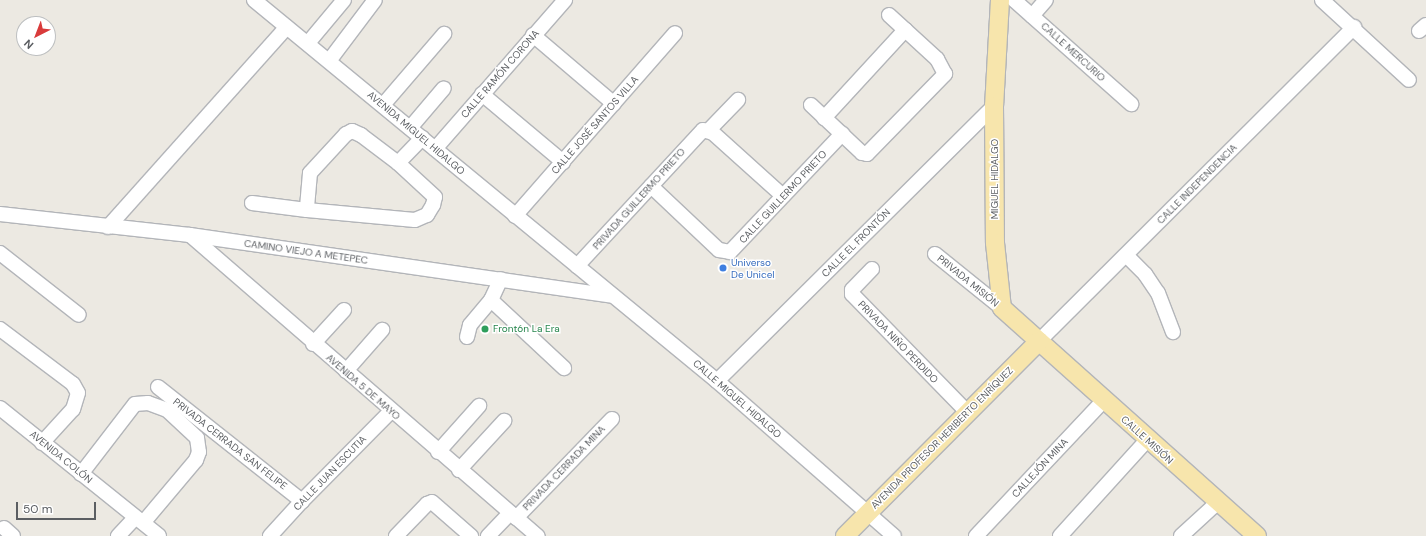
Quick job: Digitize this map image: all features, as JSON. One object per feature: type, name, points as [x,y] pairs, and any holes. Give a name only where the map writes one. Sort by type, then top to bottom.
[{"type":"main road","name":"MIGUEL HIDALGO","points":[[1000,0],[994,106],[995,243],[1002,308]]},
{"type":"main road","points":[[1002,308],[1039,341]]},
{"type":"main road","name":"CALLE MISIÓN","points":[[1039,341],[1217,503],[1257,536]]},
{"type":"main road","name":"AVENIDA PROFESOR HERIBERTO ENRÍQUEZ","points":[[845,536],[1039,341]]},
{"type":"street","name":"AVENIDA MIGUEL HIDALGO","points":[[254,0],[577,266]]},
{"type":"street","points":[[308,43],[344,0]]},
{"type":"street","points":[[329,61],[375,0]]},
{"type":"street","name":"CALLE RAMÓN CORONA","points":[[435,149],[565,0]]},
{"type":"street","name":"CALLE MERCURIO","points":[[1014,0],[1131,104]]},
{"type":"street","points":[[1032,16],[1046,0]]},
{"type":"street","points":[[1322,0],[1354,27],[1409,80]]},
{"type":"street","points":[[811,105],[862,153],[870,153],[945,74],[937,59],[889,15]]},
{"type":"street","points":[[108,227],[287,27]]},
{"type":"street","name":"CALLE INDEPENDENCIA","points":[[1039,341],[1354,27]]},
{"type":"street","points":[[824,118],[906,30]]},
{"type":"street","points":[[383,105],[444,34]]},
{"type":"street","name":"CALLE JOSÉ SANTOS VILLA","points":[[515,216],[675,34]]},
{"type":"street","points":[[534,35],[614,104]]},
{"type":"street","points":[[410,128],[444,88]]},
{"type":"street","points":[[482,94],[563,162]]},
{"type":"street","name":"PRIVADA GUILLERMO PRIETO","points":[[577,266],[651,186],[738,100]]},
{"type":"street","name":"CALLE EL FRONTÓN","points":[[718,381],[994,106]]},
{"type":"street","points":[[705,131],[782,196]]},
{"type":"street","points":[[252,203],[306,210],[408,220],[422,219],[433,206],[434,194],[398,163],[361,135],[349,132],[310,173],[306,210]]},
{"type":"street","name":"CALLE GUILLERMO PRIETO","points":[[651,186],[724,253],[733,250],[782,196],[842,134]]},
{"type":"street","points":[[398,163],[422,138]]},
{"type":"street","name":"CAMINO VIEJO A METEPEC","points":[[0,214],[190,236],[501,279],[612,296]]},
{"type":"street","name":"AVENIDA 5 DE MAYO","points":[[190,236],[438,452],[538,536]]},
{"type":"street","points":[[0,254],[80,315]]},
{"type":"street","name":"PRIVADA MISIÓN","points":[[935,254],[1002,308]]},
{"type":"street","points":[[1126,255],[1144,274],[1158,293],[1173,332]]},
{"type":"street","name":"CALLE MIGUEL HIDALGO","points":[[577,266],[718,381],[894,536]]},
{"type":"street","name":"PRIVADA NIÑO PERDIDO","points":[[872,269],[852,290],[852,294],[967,412]]},
{"type":"street","points":[[467,337],[472,322],[491,300],[501,279]]},
{"type":"street","points":[[491,300],[564,368]]},
{"type":"street","points":[[313,344],[344,310]]},
{"type":"street","points":[[0,329],[73,384],[78,393],[75,406],[42,442]]},
{"type":"street","points":[[346,371],[382,330]]},
{"type":"street","name":"PRIVADA CERRADA SAN FELIPE","points":[[158,387],[302,501]]},
{"type":"street","name":"CALLEJÓN MINA","points":[[976,536],[1104,400]]},
{"type":"street","points":[[81,474],[135,404],[148,403],[167,410],[197,438],[199,452],[196,460],[139,520],[118,536]]},
{"type":"street","points":[[438,452],[479,406]]},
{"type":"street","name":"AVENIDA COLÓN","points":[[0,408],[159,536]]},
{"type":"street","name":"CALLE JUAN ESCUTIA","points":[[270,536],[302,501],[391,411]]},
{"type":"street","name":"PRIVADA CERRADA MINA","points":[[488,536],[513,515],[612,419]]},
{"type":"street","points":[[459,470],[504,420]]},
{"type":"street","points":[[1060,536],[1147,440]]},
{"type":"street","points":[[396,536],[432,502],[463,534]]},
{"type":"street","points":[[1181,536],[1217,503]]},
{"type":"place","name":"Universo De Unicel","points":[[723,268]]},
{"type":"place","name":"Frontón La Era","points":[[485,329]]}]
